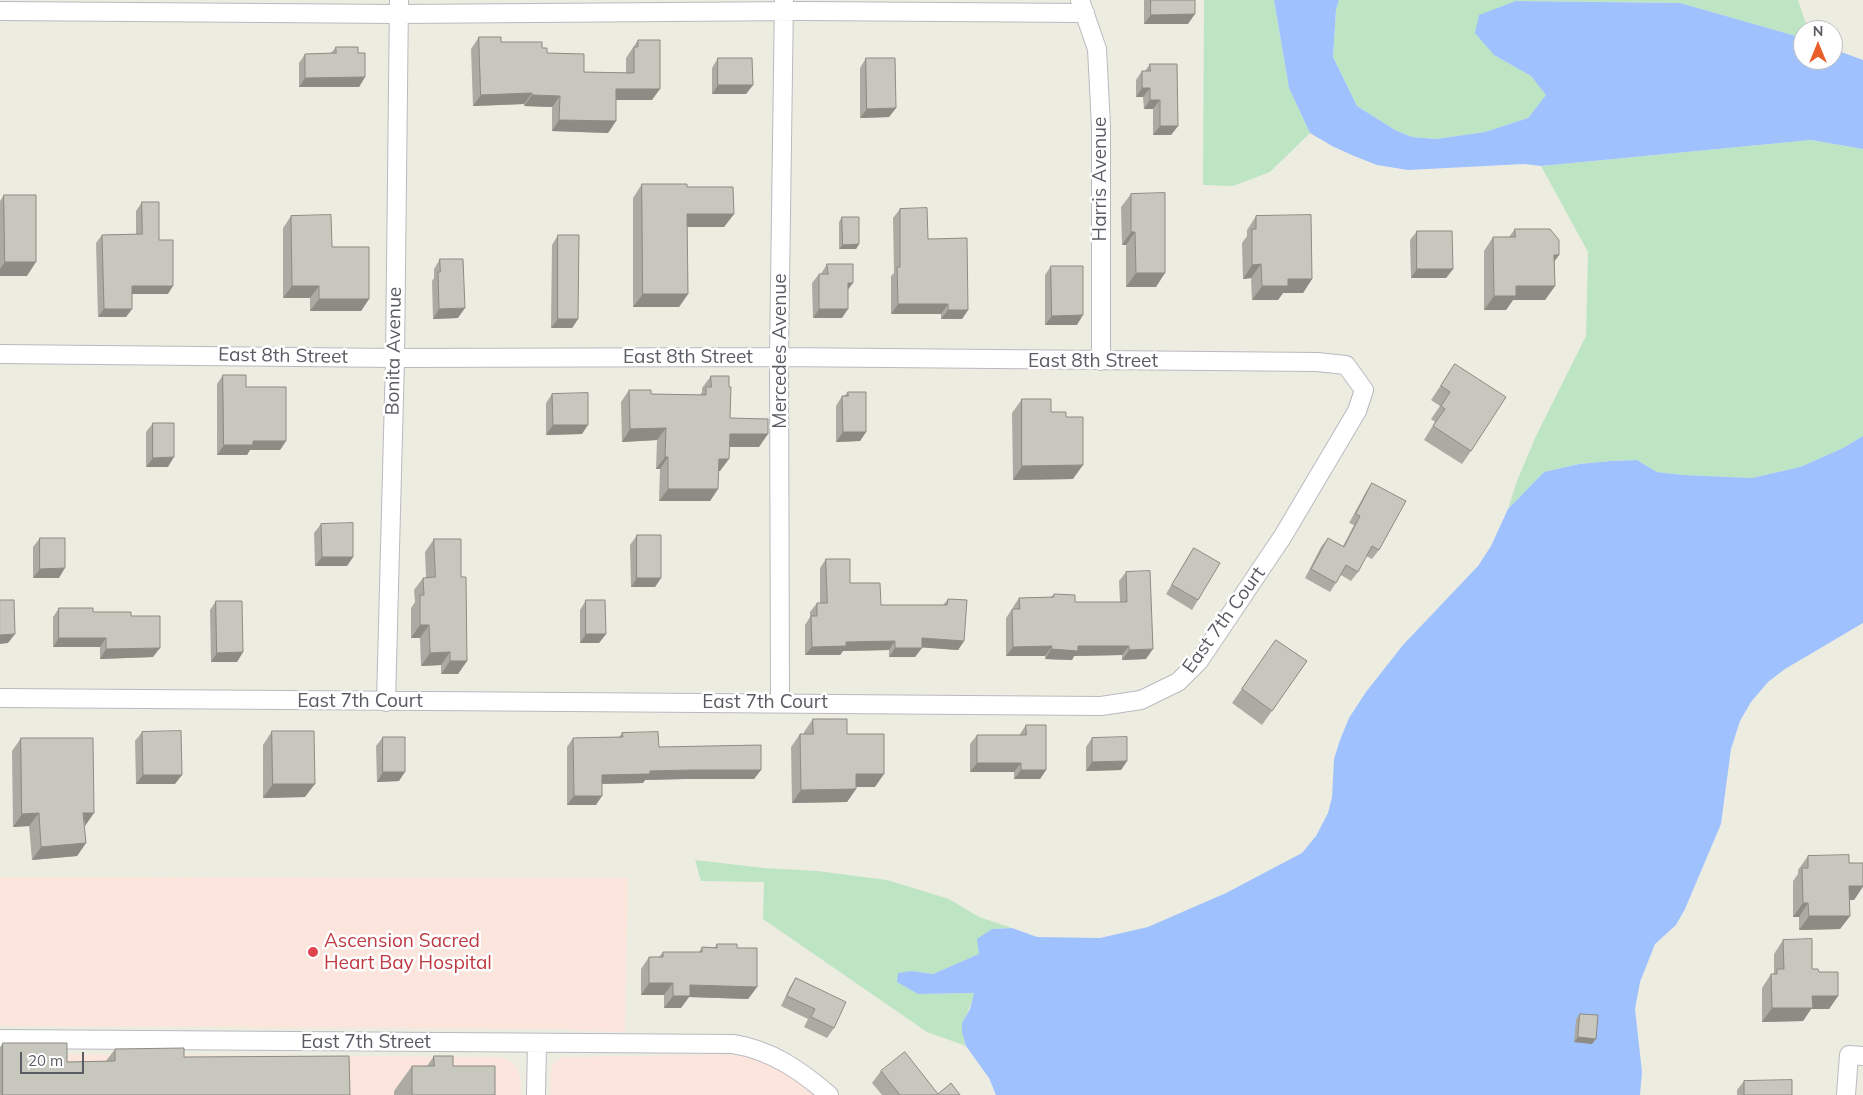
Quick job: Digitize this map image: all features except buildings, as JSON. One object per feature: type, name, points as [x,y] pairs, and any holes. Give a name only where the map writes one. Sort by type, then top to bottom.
[{"type":"street","name":"Mercedes Avenue","points":[[780,702],[779,357],[784,6]]},
{"type":"street","points":[[0,11],[399,7],[1082,7]]},
{"type":"street","name":"Bonita Avenue","points":[[386,702],[394,358],[399,7]]},
{"type":"street","name":"Harris Avenue","points":[[1082,7],[1097,49],[1101,126],[1101,361]]},
{"type":"street","name":"East 8th Street","points":[[0,354],[394,358],[779,357],[1308,362],[1346,365],[1364,390]]},
{"type":"street","name":"East 7th Court","points":[[0,698],[386,702],[780,702],[1101,706],[1141,700],[1178,682],[1199,661],[1283,536],[1358,411],[1364,390]]},
{"type":"street","name":"East 7th Street","points":[[0,1039],[733,1044],[756,1049],[778,1058],[806,1076],[829,1095]]},
{"type":"street","points":[[536,1095],[537,1043]]},
{"type":"street","points":[[1846,1095],[1856,1055]]},
{"type":"shaded area","name":"Ascension Sacred Heart Bay Hospital","points":[[0,877],[628,878],[625,1032],[575,1031],[567,1029],[0,1026]]},
{"type":"shaded area","points":[[706,1053],[750,1057],[783,1072],[814,1095],[550,1095],[551,1069],[553,1063],[562,1057],[702,1055]]},
{"type":"shaded area","points":[[0,1054],[497,1057],[508,1059],[517,1068],[521,1080],[521,1095],[0,1095]]},
{"type":"green space","points":[[1204,0],[1274,0],[1289,88],[1310,133],[1270,172],[1233,186],[1203,185]]},
{"type":"green space","points":[[1339,0],[1798,0],[1805,20],[1793,20],[1793,35],[1680,3],[1516,1],[1494,55],[1531,76],[1547,95],[1528,118],[1485,132],[1436,139],[1412,137],[1395,130],[1357,106],[1333,57],[1336,10]]},
{"type":"green space","points":[[1811,140],[1863,149],[1863,436],[1843,448],[1800,467],[1752,478],[1657,472],[1637,460],[1579,464],[1544,472],[1508,509],[1517,481],[1536,436],[1586,336],[1588,252],[1541,166]]},
{"type":"green space","points":[[695,860],[764,868],[817,871],[887,880],[949,899],[979,917],[1012,928],[992,929],[979,954],[933,974],[912,971],[918,994],[974,993],[963,1031],[966,1046],[927,1032],[763,919],[764,882],[701,881]]},
{"type":"water","points":[[1274,0],[1339,0],[1336,10],[1333,57],[1357,106],[1395,130],[1412,137],[1436,139],[1485,132],[1528,118],[1546,95],[1531,76],[1494,55],[1475,33],[1479,15],[1516,1],[1680,3],[1793,35],[1793,70],[1843,70],[1843,53],[1863,60],[1863,149],[1811,140],[1541,166],[1524,164],[1408,170],[1377,165],[1332,146],[1310,133],[1289,88]]},
{"type":"water","points":[[1863,436],[1863,623],[1785,669],[1768,682],[1751,702],[1740,721],[1731,749],[1721,824],[1685,909],[1676,925],[1655,944],[1640,982],[1635,1009],[1642,1072],[1640,1095],[996,1095],[989,1078],[966,1046],[962,1032],[962,1023],[970,1009],[974,993],[918,994],[897,982],[898,973],[912,971],[933,974],[979,954],[977,939],[992,929],[1012,928],[1037,937],[1100,938],[1148,927],[1226,893],[1302,853],[1316,836],[1328,813],[1332,797],[1334,759],[1349,718],[1366,692],[1403,645],[1478,566],[1491,546],[1508,509],[1544,472],[1579,464],[1637,460],[1657,472],[1752,478],[1800,467],[1843,448]]},
{"type":"place","name":"Ascension Sacred Heart Bay Hospital","points":[[313,952]]}]
